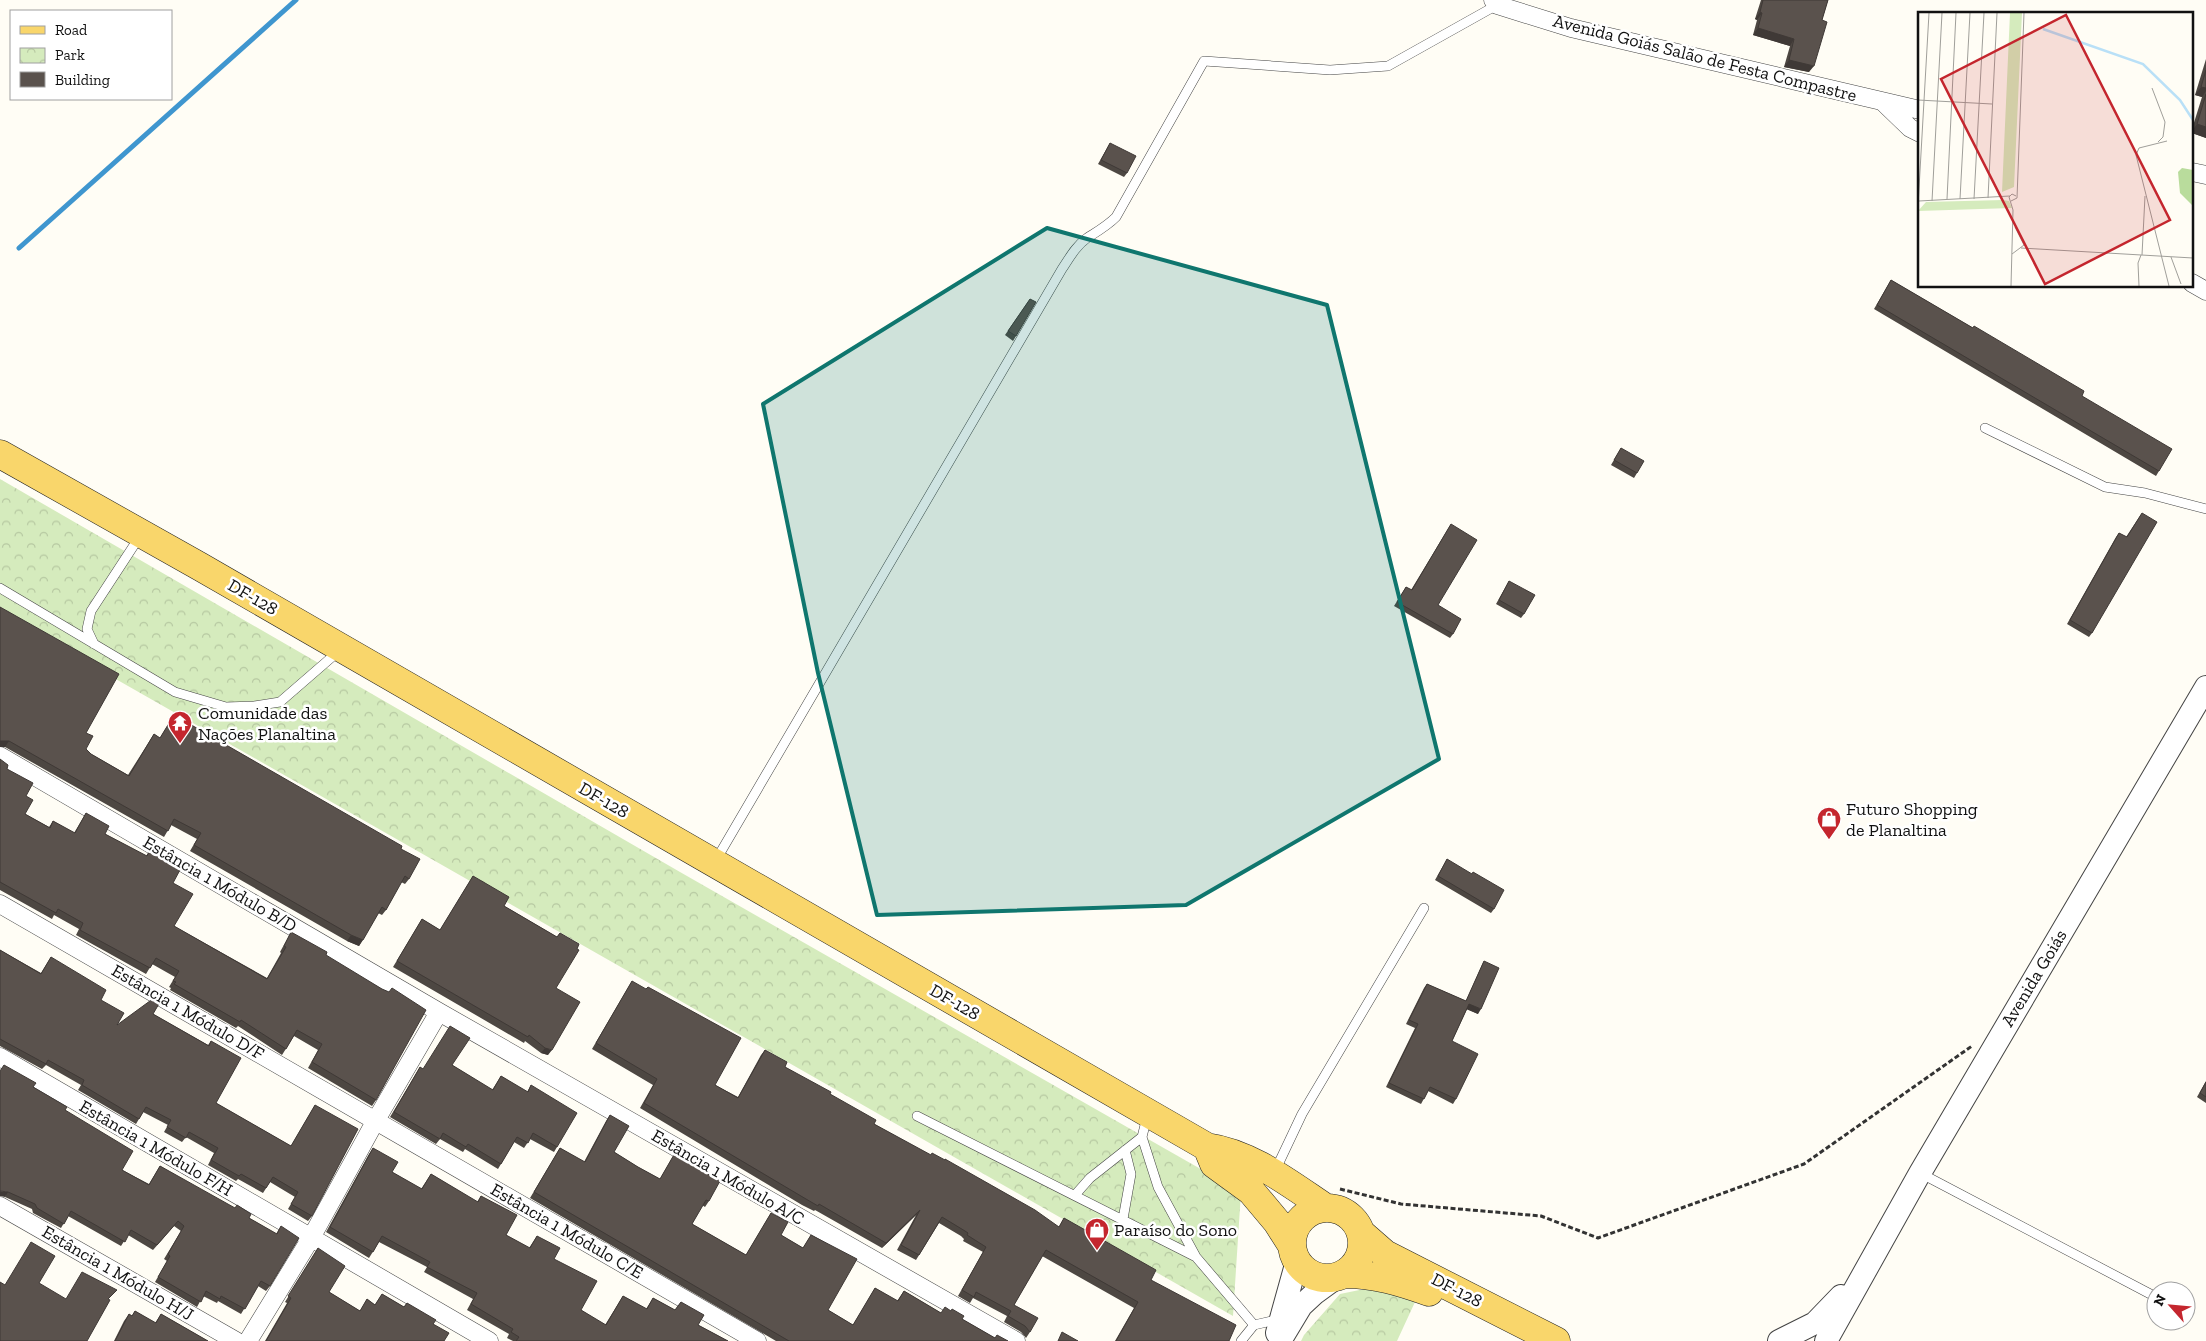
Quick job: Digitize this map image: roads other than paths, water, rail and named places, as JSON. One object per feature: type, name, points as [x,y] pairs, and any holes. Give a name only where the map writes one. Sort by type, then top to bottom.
[{"type":"main road","name":"DF-128","points":[[0,454],[714,863],[1145,1125],[1207,1147],[1224,1150],[1330,1197],[1336,1208],[1352,1217],[1361,1233],[1385,1254],[1556,1341]]},
{"type":"main road","name":"DF-128","points":[[1207,1147],[1214,1164],[1251,1191],[1277,1222],[1294,1253],[1310,1274],[1328,1279],[1341,1275],[1366,1274],[1388,1278],[1438,1295],[1522,1341]]},
{"type":"main road","points":[[1294,1253],[1296,1226],[1330,1197]]},
{"type":"main road","points":[[1341,1275],[1353,1268],[1362,1252],[1361,1233]]},
{"type":"street","name":"Avenida Goiás Salão de Festa Compastre","points":[[1495,2],[1571,28],[1918,110]]},
{"type":"street","points":[[1882,101],[1910,128],[1918,132]]},
{"type":"street","points":[[2194,284],[2206,290]]},
{"type":"street","name":"Avenida Goiás","points":[[1826,1341],[1863,1271],[2206,686]]},
{"type":"street","name":"Estância 1 Módulo B/D","points":[[0,756],[439,1012]]},
{"type":"street","name":"Estância 1 Módulo D/F","points":[[0,904],[376,1120]]},
{"type":"street","points":[[248,1341],[311,1238],[376,1120],[439,1012]]},
{"type":"street","name":"Estância 1 Módulo A/C","points":[[439,1012],[1016,1341]]},
{"type":"street","name":"Estância 1 Módulo F/H","points":[[0,1057],[489,1341]]},
{"type":"street","name":"Estância 1 Módulo C/E","points":[[376,1120],[757,1341]]},
{"type":"street","name":"Estância 1 Módulo H/J","points":[[0,1206],[236,1341]]},
{"type":"street","points":[[1276,1341],[1294,1253]]},
{"type":"street","name":"Avenida Goiás","points":[[1779,1341],[1815,1323],[1863,1271]]},
{"type":"street","points":[[1280,1341],[1301,1306],[1315,1293],[1341,1275]]},
{"type":"lane","points":[[714,863],[1062,269],[1075,249],[1087,238],[1107,226],[1116,217],[1204,61],[1330,70],[1388,66],[1495,2]]},
{"type":"lane","points":[[1985,428],[2105,487],[2145,493],[2206,509]]},
{"type":"lane","points":[[94,644],[87,629],[91,611],[141,534]]},
{"type":"lane","points":[[0,588],[175,692],[226,707],[254,706],[280,702],[342,649]]},
{"type":"lane","points":[[1274,1173],[1302,1114],[1424,908]]},
{"type":"lane","points":[[917,1116],[1196,1257]]},
{"type":"lane","points":[[1075,1195],[1090,1178],[1125,1150],[1145,1125]]},
{"type":"lane","points":[[1145,1125],[1158,1187],[1196,1257],[1254,1326]]},
{"type":"lane","points":[[1123,1219],[1131,1174],[1125,1150]]},
{"type":"lane","points":[[1920,1173],[2146,1292]]},
{"type":"lane","points":[[1242,1341],[1254,1326],[1280,1319]]},
{"type":"waterway","points":[[19,248],[296,0]]},
{"type":"place","name":"Comunidade das Nações Planaltina","points":[[180,744]]},
{"type":"place","name":"Futuro Shopping de Planaltina","points":[[1829,840]]},
{"type":"place","name":"Paraíso do Sono","points":[[1097,1251]]}]
